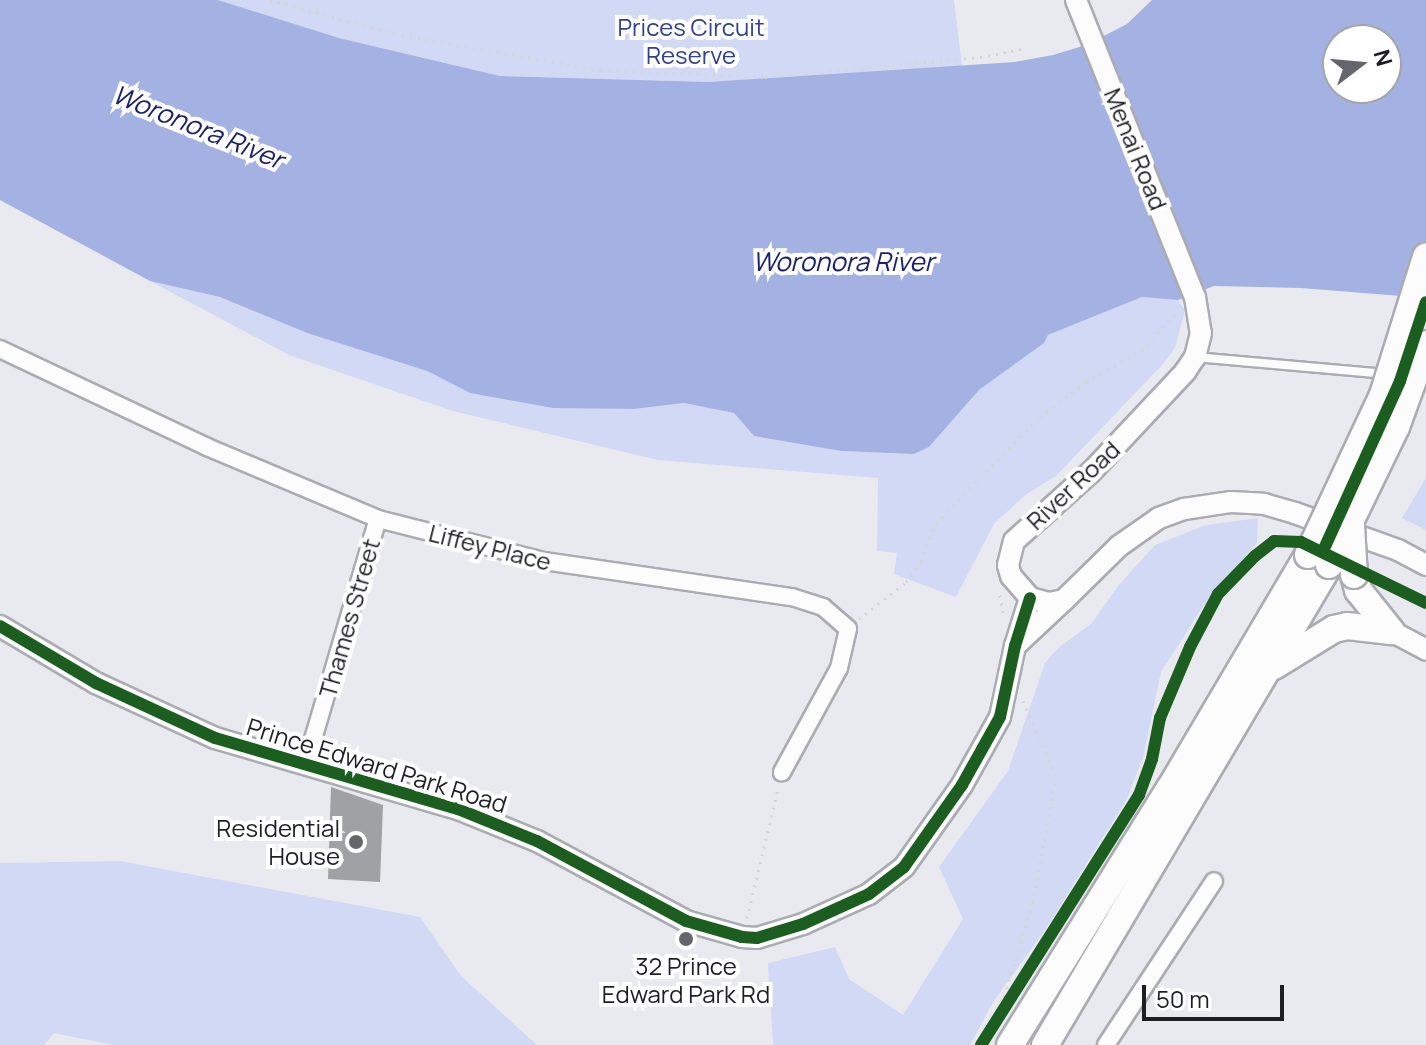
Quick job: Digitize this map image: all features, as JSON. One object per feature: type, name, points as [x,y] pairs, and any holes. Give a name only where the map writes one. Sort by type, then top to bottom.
[{"type":"main road","points":[[1045,1045],[1268,670],[1318,560],[1383,395],[1426,257]]},
{"type":"main road","points":[[1010,1045],[1169,790],[1318,560],[1351,525],[1396,427],[1426,344]]},
{"type":"main road","points":[[1351,525],[1358,590],[1391,631]]},
{"type":"main road","points":[[1268,670],[1334,629],[1347,626],[1391,631]]},
{"type":"street","name":"Menai Road","points":[[1076,0],[1190,300]]},
{"type":"street","points":[[1190,300],[1201,321],[1195,357]]},
{"type":"street","name":"Liffey Place","points":[[0,349],[207,447],[378,519],[544,561],[792,597],[823,607],[848,629]]},
{"type":"street","name":"River Road","points":[[1015,646],[1008,565],[1014,541],[1091,472],[1195,357]]},
{"type":"street","points":[[1015,646],[1119,546],[1159,518],[1184,509],[1231,502],[1264,504],[1398,550],[1426,565]]},
{"type":"street","name":"Thames Street","points":[[306,763],[378,519]]},
{"type":"street","points":[[1011,576],[1030,598],[1049,603],[1064,600]]},
{"type":"street","name":"Prince Edward Park Road","points":[[0,626],[96,683],[215,738],[306,763],[496,823],[537,841],[686,921],[742,937],[771,935],[803,924],[869,894],[904,867],[962,785],[1000,717],[1015,646],[1030,598]]},
{"type":"street","points":[[782,772],[839,668],[848,629]]},
{"type":"street","points":[[1391,631],[1426,650]]},
{"type":"street","points":[[1106,1045],[1214,881]]},
{"type":"lane","points":[[1195,357],[1426,378]]},
{"type":"path","points":[[270,0],[402,35],[601,70],[765,77],[1022,49]]},
{"type":"path","points":[[848,629],[906,582],[921,561],[936,523],[1040,417],[1086,382],[1141,351],[1190,300]]},
{"type":"path","points":[[982,1041],[1002,1004],[1033,903],[1056,776],[1021,697]]},
{"type":"path","points":[[742,937],[782,772]]},
{"type":"path","points":[[982,1041],[990,1034],[1022,984]]},
{"type":"green space","name":"Prices Circuit Reserve","points":[[218,0],[954,0],[962,66],[708,82],[500,76],[339,38]]},
{"type":"green space","points":[[150,281],[220,297],[307,333],[427,371],[470,393],[634,409],[684,403],[734,413],[754,436],[841,451],[914,454],[929,447],[979,390],[1044,343],[1048,335],[1142,297],[1178,300],[1185,310],[1175,348],[1164,363],[1056,476],[1024,496],[994,524],[956,597],[894,574],[897,553],[877,551],[878,478],[658,460],[453,411],[289,355]]},
{"type":"green space","points":[[1426,478],[1426,530],[1402,518]]},
{"type":"green space","points":[[1258,518],[1257,543],[1213,591],[1161,672],[1143,757],[1127,799],[1045,930],[993,1002],[970,1045],[773,1045],[768,963],[835,947],[849,979],[903,1015],[963,919],[939,867],[1008,771],[1045,663],[1057,649],[1092,623],[1118,586],[1155,545],[1206,525]]},
{"type":"green space","points":[[120,861],[420,917],[461,976],[537,1045],[113,1045],[54,1033],[44,1045],[0,1045],[0,863]]},
{"type":"water","name":"Woronora River","points":[[0,0],[218,0],[339,38],[500,76],[708,82],[1015,62],[1053,55],[1086,45],[1127,24],[1152,0],[1426,0],[1426,298],[1301,288],[1214,286],[1178,300],[1142,297],[1048,335],[1044,343],[979,390],[929,447],[914,454],[841,451],[754,436],[734,413],[684,403],[634,409],[553,408],[470,393],[427,371],[307,333],[220,297],[150,281],[0,200]]},
{"type":"building","name":"Residential House","points":[[331,787],[383,805],[380,882],[328,879]]},
{"type":"cycle path","points":[[1323,551],[1400,381],[1426,302]]},
{"type":"cycle path","points":[[981,1045],[1139,795],[1152,759],[1160,718],[1190,647],[1218,594],[1255,556],[1274,541],[1301,542],[1426,603]]},
{"type":"cycle path","points":[[0,626],[96,683],[215,738],[458,809],[537,841],[686,921],[742,937],[757,938],[803,924],[869,894],[904,867],[962,785],[1000,717],[1015,646],[1030,598]]},
{"type":"place","name":"Residential House","points":[[356,842]]},
{"type":"place","name":"32 Prince Edward Park Rd","points":[[686,939]]}]
